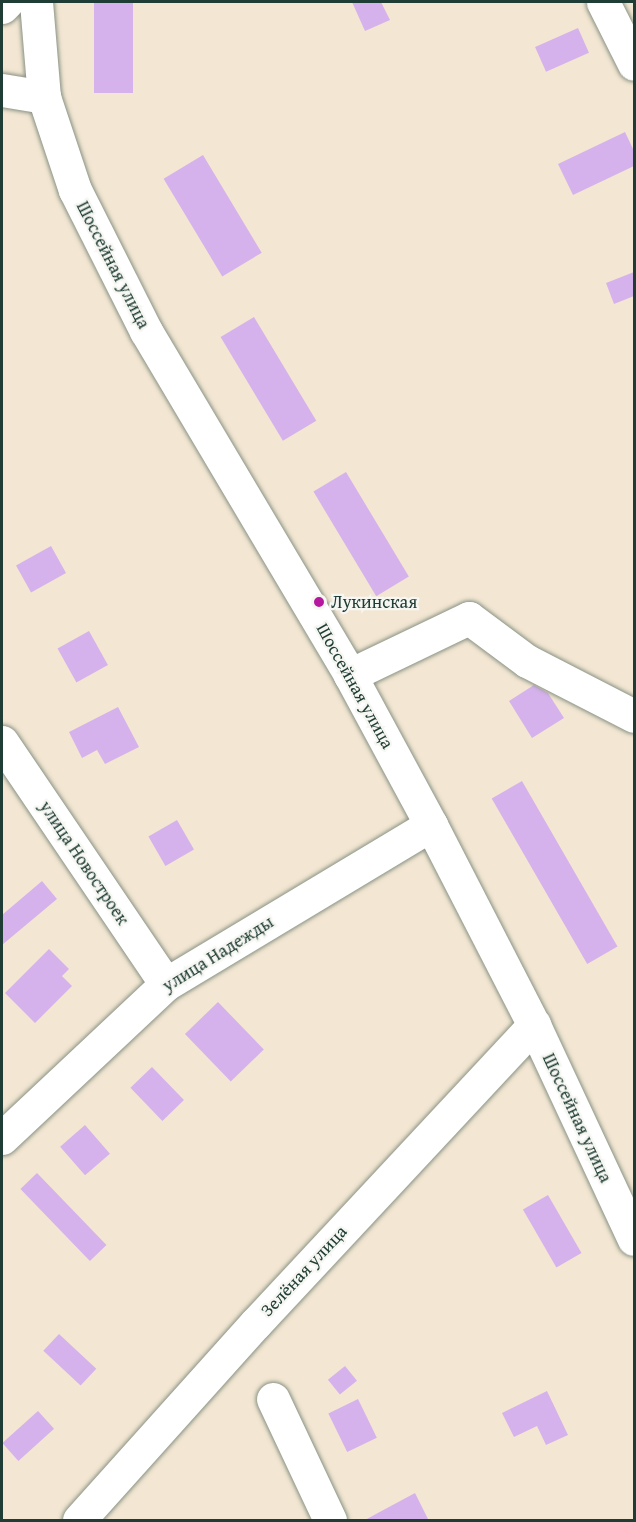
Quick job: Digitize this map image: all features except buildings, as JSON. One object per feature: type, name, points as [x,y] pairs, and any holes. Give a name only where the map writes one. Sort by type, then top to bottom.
[{"type":"street","points":[[2,7],[7,2]]},
{"type":"street","name":"Шоссейная улица","points":[[36,2],[44,97],[75,190],[146,331],[350,675],[431,825],[534,1025],[634,1239]]},
{"type":"street","points":[[603,2],[634,64]]},
{"type":"street","points":[[2,90],[44,97]]},
{"type":"street","points":[[350,675],[469,618],[527,661],[634,716]]},
{"type":"street","name":"улица Новостроек","points":[[2,742],[166,984]]},
{"type":"street","name":"улица Надежды","points":[[2,1138],[166,984],[431,825]]},
{"type":"street","name":"Зелёная улица","points":[[79,1521],[256,1323],[534,1025]]},
{"type":"street","points":[[273,1399],[330,1521]]},
{"type":"place","name":"Лукинская","points":[[319,602]]}]
